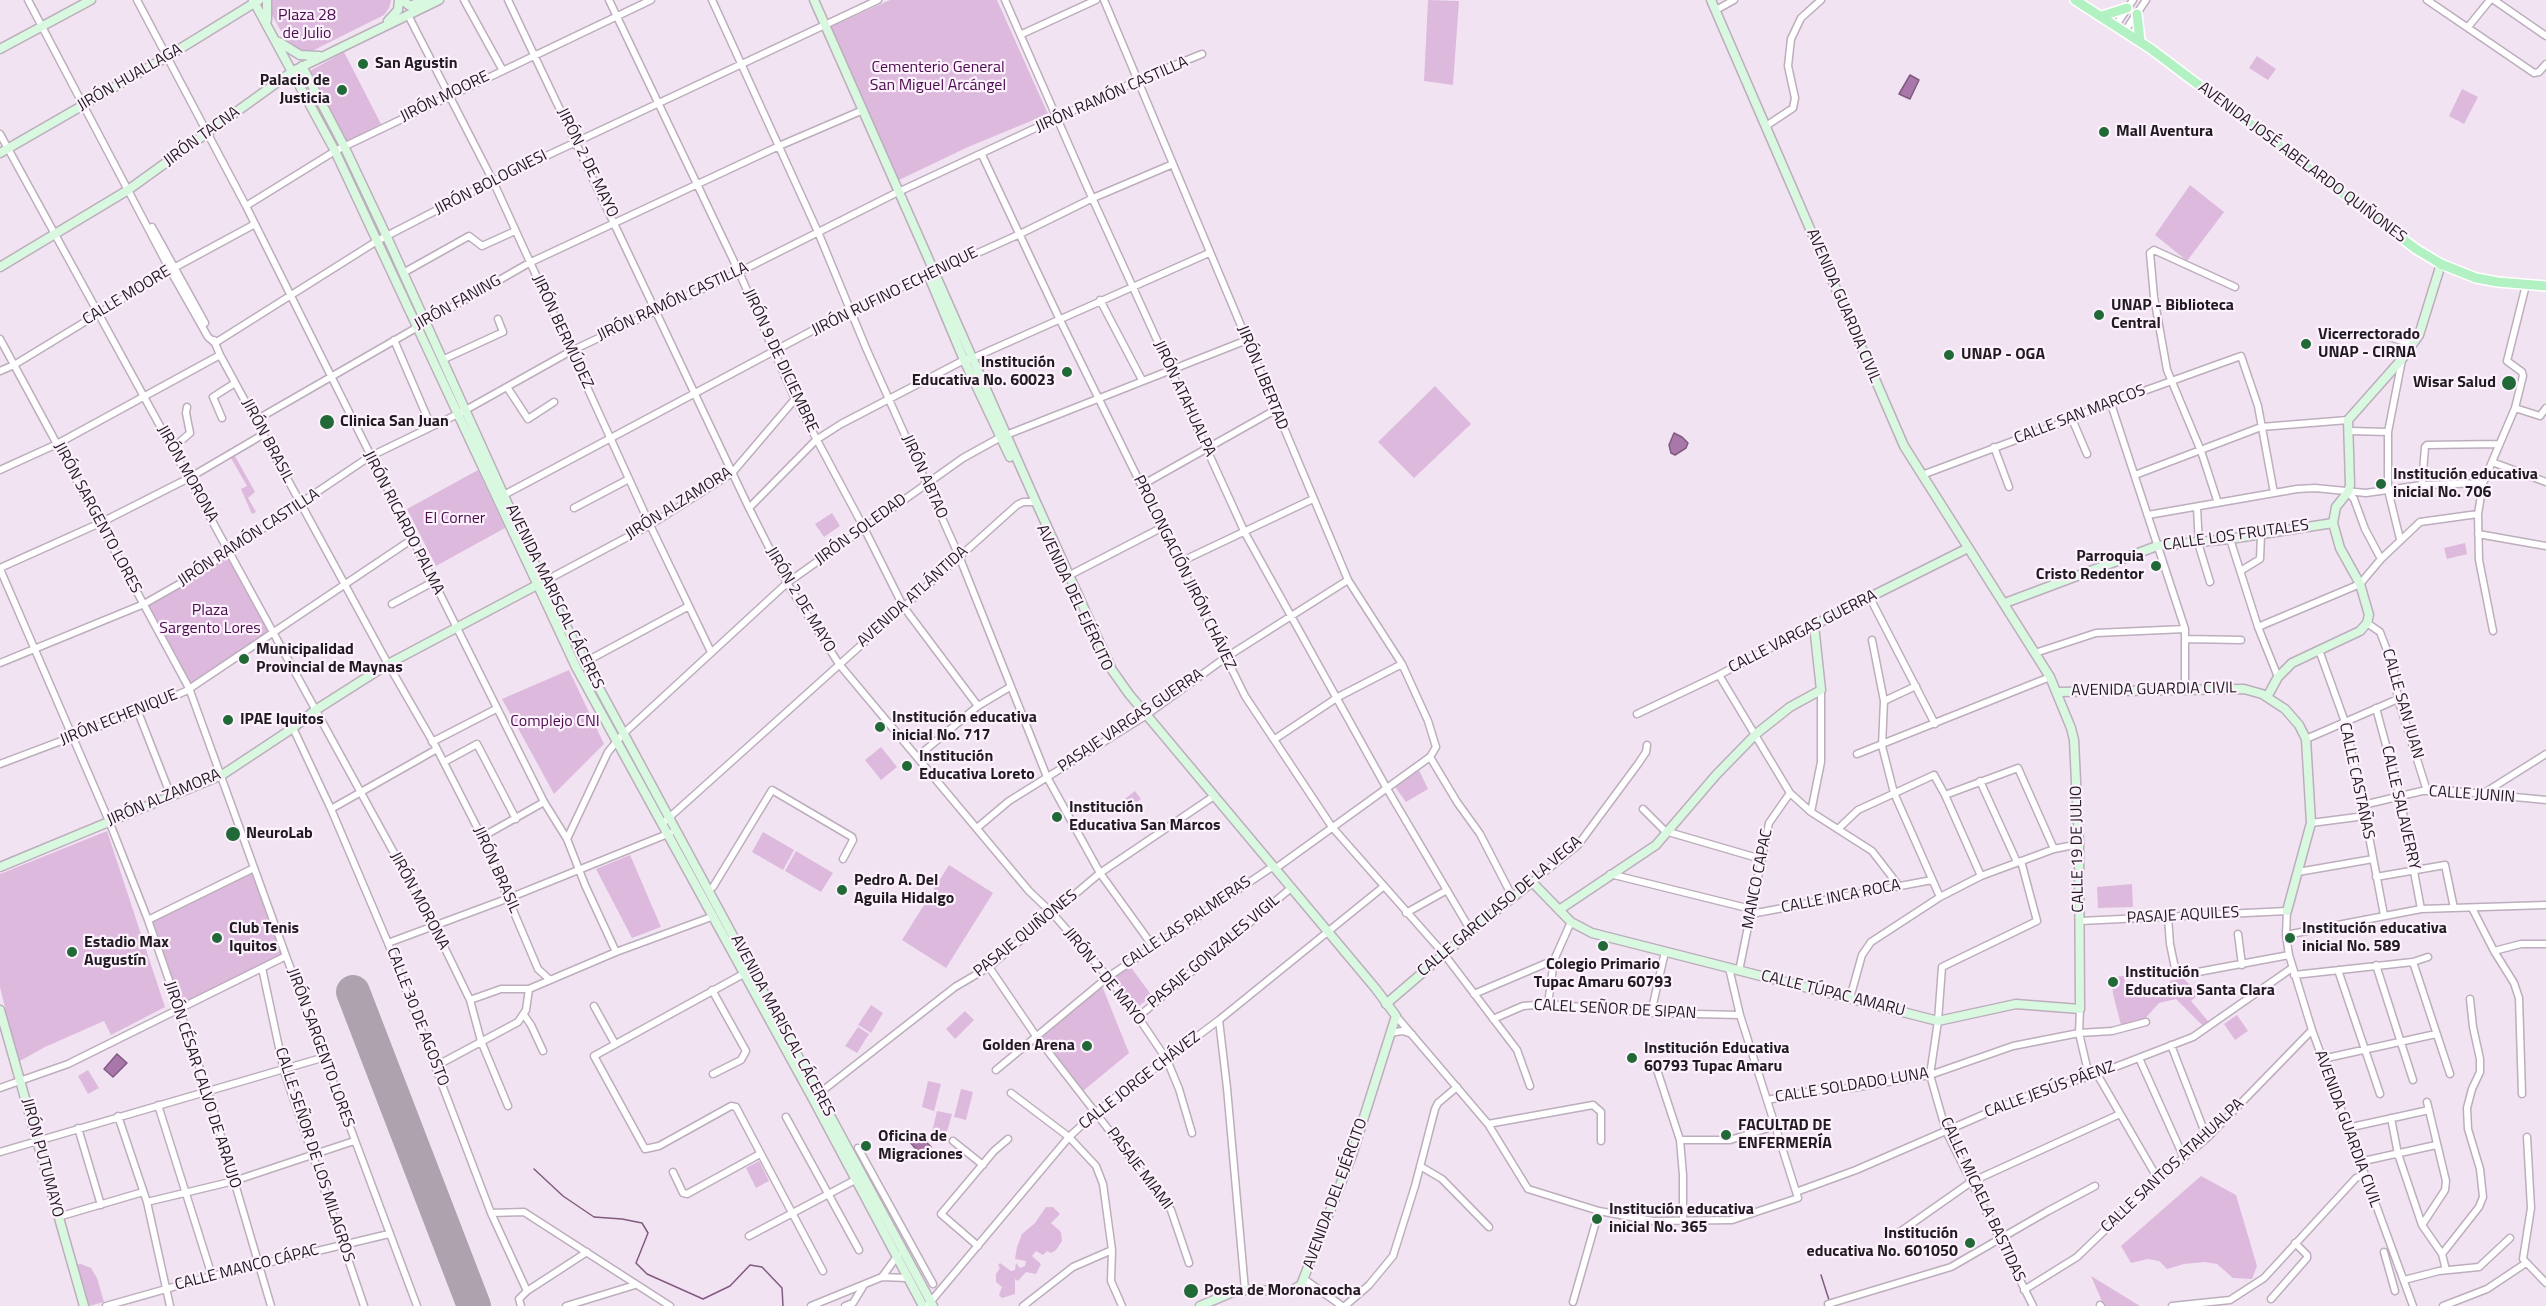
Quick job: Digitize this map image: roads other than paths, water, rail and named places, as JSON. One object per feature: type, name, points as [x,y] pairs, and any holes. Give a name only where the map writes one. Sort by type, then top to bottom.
[{"type":"main road","points":[[0,49],[91,0]]},
{"type":"main road","points":[[267,0],[267,24]]},
{"type":"main road","points":[[378,28],[396,14],[401,0],[408,5],[414,5],[425,0]]},
{"type":"main road","name":"JIRÓN TACNA","points":[[0,267],[129,189],[293,71],[439,0]]},
{"type":"main road","points":[[808,0],[822,26]]},
{"type":"main road","points":[[813,0],[822,26]]},
{"type":"main road","name":"AVENIDA GUARDIA CIVIL","points":[[1711,0],[1904,446],[2005,603],[2057,692],[2185,688],[2244,689],[2267,697],[2293,718],[2306,740],[2311,823],[2287,911]]},
{"type":"main road","name":"JIRÓN HUALLAGA","points":[[4,151],[165,58],[256,1]]},
{"type":"main road","name":"AVENIDA MARISCAL CÁCERES","points":[[256,1],[335,151],[416,327],[461,412],[576,667],[617,742],[708,890],[716,914]]},
{"type":"main road","name":"AVENIDA JOSÉ ABELARDO QUIÑONES","points":[[2077,1],[2140,41],[2416,249],[2441,264],[2476,278],[2546,286]]},
{"type":"main road","points":[[2102,16],[2127,9]]},
{"type":"main road","points":[[2137,14],[2140,41]]},
{"type":"main road","name":"AVENIDA DEL EJÉRCITO","points":[[822,26],[1104,667],[1396,1016],[1352,1155],[1305,1279],[1294,1290],[1233,1292],[1200,1306]]},
{"type":"main road","points":[[274,37],[300,55],[323,55]]},
{"type":"main road","name":"AVENIDA MARISCAL CÁCERES","points":[[302,66],[344,146],[387,237],[442,360],[461,412]]},
{"type":"main road","points":[[2267,697],[2278,677],[2292,663],[2360,631],[2367,623],[2369,615],[2360,584],[2340,548],[2333,523],[2336,507],[2348,492],[2348,420],[2413,344],[2424,319],[2441,264]]},
{"type":"main road","name":"CALLE LOS FRUTALES","points":[[2005,603],[2157,546],[2261,535],[2333,523]]},
{"type":"main road","name":"CALLE VARGAS GUERRA","points":[[1814,625],[1968,548]]},
{"type":"main road","name":"AVENIDA DEL EJÉRCITO","points":[[1060,564],[1068,576],[1108,662],[1144,716]]},
{"type":"main road","name":"AVENIDA MARISCAL CÁCERES","points":[[540,583],[623,734],[665,821]]},
{"type":"main road","name":"JIRÓN ALZAMORA","points":[[0,867],[222,775],[293,728],[314,711],[388,664],[540,583]]},
{"type":"main road","points":[[1558,910],[1656,845],[1716,775],[1756,734],[1790,707],[1821,690],[1814,625]]},
{"type":"main road","name":"CALLE 19 DE JULIO","points":[[2057,692],[2074,740],[2079,844],[2080,1009]]},
{"type":"main road","name":"AVENIDA MARISCAL CÁCERES","points":[[672,832],[929,1305]]},
{"type":"main road","name":"CALLE GARCILASO DE LA VEGA","points":[[1386,1004],[1512,896],[1532,882]]},
{"type":"main road","name":"CALLE TÚPAC AMARU","points":[[1532,882],[1571,922],[1592,933],[1938,1021]]},
{"type":"main road","points":[[1938,1021],[2016,1004],[2080,1009]]},
{"type":"main road","name":"JIRÓN PUTUMAYO","points":[[0,1010],[84,1306]]},
{"type":"main road","name":"AVENIDA MARISCAL CÁCERES","points":[[900,1255],[907,1278],[929,1305]]},
{"type":"street","points":[[28,0],[172,269]]},
{"type":"street","name":"JIRÓN RICARDO PALMA","points":[[136,0],[246,206],[496,709],[544,802],[567,839],[616,952]]},
{"type":"street","points":[[464,0],[502,69]]},
{"type":"street","name":"JIRÓN 2 DE MAYO","points":[[508,0],[616,223],[732,473],[787,583],[838,664],[1029,891],[1053,914],[1108,976],[1167,1060],[1179,1089],[1192,1133]]},
{"type":"street","name":"JIRÓN 9 DE DICIEMBRE","points":[[609,0],[739,272],[795,399],[816,440],[903,606],[978,706]]},
{"type":"street","name":"JIRÓN MOORE","points":[[246,206],[344,146],[651,0]]},
{"type":"street","name":"JIRÓN ABTAO","points":[[712,0],[818,232],[959,556],[1047,777],[1100,873],[1152,945]]},
{"type":"street","name":"JIRÓN BOLOGNESI","points":[[215,342],[377,241],[493,181],[878,0]]},
{"type":"street","name":"JIRÓN ATAHUALPA","points":[[1005,0],[1245,533],[1386,787],[1471,931]]},
{"type":"street","points":[[1022,34],[1096,0]]},
{"type":"street","name":"JIRÓN LIBERTAD","points":[[1104,0],[1348,580],[1402,664],[1428,722],[1436,747],[1430,758]]},
{"type":"street","points":[[1716,10],[1734,0]]},
{"type":"street","points":[[1766,126],[1793,108],[1795,98],[1788,66],[1791,39],[1801,18],[1821,0]]},
{"type":"street","points":[[2116,25],[2133,0]]},
{"type":"street","points":[[2125,31],[2146,0]]},
{"type":"street","points":[[2427,0],[2534,73],[2539,72],[2546,64]]},
{"type":"street","points":[[2468,27],[2492,0],[2546,36]]},
{"type":"street","name":"JIRÓN BERMÚDEZ","points":[[408,15],[493,181],[650,525],[711,652]]},
{"type":"street","name":"JIRÓN RAMÓN CASTILLA","points":[[0,663],[36,651],[144,604],[188,579],[369,457],[461,412],[571,351],[739,272],[897,193],[1202,54]]},
{"type":"street","name":"JIRÓN FANING","points":[[256,420],[529,263],[779,146],[860,111]]},
{"type":"street","name":"JIRÓN MORONA","points":[[0,134],[4,151],[144,395],[314,711],[434,926],[470,1000],[481,1041],[508,1106]]},
{"type":"street","name":"PROLONGACIÓN JIRÓN CHÁVEZ","points":[[982,155],[1161,528],[1245,696],[1332,827],[1383,888],[1444,954],[1517,1050],[1530,1086]]},
{"type":"street","name":"JIRÓN RUFINO ECHENIQUE","points":[[499,496],[612,439],[851,310],[1020,234],[1093,198],[1173,164]]},
{"type":"street","name":"CALLE MOORE","points":[[0,371],[14,365],[172,269],[255,224]]},
{"type":"street","points":[[403,273],[470,236],[482,246],[515,231]]},
{"type":"street","points":[[2218,503],[2201,451],[2168,370],[2154,297],[2150,253],[2154,250],[2235,287]]},
{"type":"street","points":[[749,508],[816,440],[889,398],[968,359],[1209,253]]},
{"type":"street","name":"JIRÓN BRASIL","points":[[172,269],[215,342],[301,505],[444,762],[482,837],[542,975]]},
{"type":"street","points":[[2493,631],[2479,560],[2478,514],[2483,483],[2515,408],[2523,374],[2507,361],[2526,285]]},
{"type":"street","points":[[1100,300],[1142,380]]},
{"type":"street","points":[[442,360],[503,332],[498,319]]},
{"type":"street","points":[[2379,334],[2413,344]]},
{"type":"street","name":"JIRÓN SARGENTO LORES","points":[[0,339],[189,688],[285,956],[417,1306]]},
{"type":"street","points":[[394,340],[431,426]]},
{"type":"street","name":"JIRÓN SOLEDAD","points":[[567,839],[608,752],[623,734],[787,583],[963,458],[1003,436],[1247,340]]},
{"type":"street","points":[[0,470],[57,444],[220,355]]},
{"type":"street","name":"CALLE SAN MARCOS","points":[[1922,475],[2240,356],[2244,359],[2258,406],[2261,427]]},
{"type":"street","points":[[2400,539],[2388,490],[2388,432],[2402,359]]},
{"type":"street","points":[[222,418],[213,397],[235,383]]},
{"type":"street","points":[[507,387],[528,419],[554,402]]},
{"type":"street","name":"JIRÓN ALZAMORA","points":[[540,583],[650,525],[732,473],[795,399]]},
{"type":"street","points":[[2111,404],[2185,628],[2185,688]]},
{"type":"street","points":[[172,448],[190,433],[187,407]]},
{"type":"street","points":[[2515,408],[2540,416],[2546,408]]},
{"type":"street","points":[[1142,485],[1275,410]]},
{"type":"street","points":[[2072,418],[2086,454]]},
{"type":"street","points":[[2135,475],[2261,427],[2348,420]]},
{"type":"street","points":[[2261,427],[2274,493]]},
{"type":"street","points":[[2349,431],[2388,432]]},
{"type":"street","points":[[0,569],[100,523],[189,478],[264,434]]},
{"type":"street","points":[[2422,485],[2427,445],[2498,444]]},
{"type":"street","points":[[1994,447],[2009,487]]},
{"type":"street","points":[[2492,462],[2546,482]]},
{"type":"street","points":[[574,508],[630,479]]},
{"type":"street","points":[[2148,515],[2315,488],[2366,493],[2422,485],[2483,483]]},
{"type":"street","points":[[2348,492],[2354,499],[2365,530],[2381,559]]},
{"type":"street","points":[[1178,562],[1245,533],[1313,499]]},
{"type":"street","name":"AVENIDA ATLÁNTIDA","points":[[665,821],[1017,505],[1033,502]]},
{"type":"street","points":[[2197,507],[2199,543],[2210,582]]},
{"type":"street","points":[[2258,627],[2360,584],[2400,539],[2420,522],[2478,514]]},
{"type":"street","points":[[1068,576],[1161,528]]},
{"type":"street","points":[[2478,534],[2546,546]]},
{"type":"street","points":[[2242,570],[2260,560],[2261,535]]},
{"type":"street","points":[[2230,539],[2242,570],[2258,627],[2278,677]]},
{"type":"street","name":"JIRÓN ECHENIQUE","points":[[0,764],[138,712],[189,688],[411,540]]},
{"type":"street","name":"JIRÓN CÉSAR CALVO DE ARAUJO","points":[[0,569],[109,821],[148,921],[208,1092],[271,1306]]},
{"type":"street","name":"PASAJE VARGAS GUERRA","points":[[977,828],[1009,801],[1144,716],[1225,658],[1348,580]]},
{"type":"street","points":[[393,604],[433,582]]},
{"type":"street","points":[[1870,598],[1935,724]]},
{"type":"street","points":[[585,662],[689,606]]},
{"type":"street","name":"CALLE SAN JUAN","points":[[2367,623],[2377,628],[2393,666],[2398,699],[2427,791]]},
{"type":"street","name":"CALLE VARGAS GUERRA","points":[[1637,714],[1719,675],[1814,625]]},
{"type":"street","points":[[2035,653],[2096,633],[2185,628]]},
{"type":"street","points":[[2186,639],[2241,640]]},
{"type":"street","points":[[1872,640],[1884,701],[1882,746],[1894,794],[1940,897]]},
{"type":"street","name":"CALLE CASTAÑAS","points":[[2319,650],[2345,722],[2364,805],[2384,915]]},
{"type":"street","points":[[1275,739],[1338,697],[1402,664]]},
{"type":"street","points":[[1719,675],[1790,793],[1811,812],[1872,851],[1899,886]]},
{"type":"street","points":[[1857,754],[1882,746],[2050,677]]},
{"type":"street","points":[[1884,701],[1916,686]]},
{"type":"street","points":[[917,757],[978,706],[1010,687]]},
{"type":"street","points":[[1811,812],[1821,762],[1821,690]]},
{"type":"street","points":[[2306,740],[2398,699]]},
{"type":"street","name":"CALLE SALAVERRY","points":[[2376,708],[2400,797],[2421,909]]},
{"type":"street","points":[[432,742],[496,709]]},
{"type":"street","points":[[138,712],[171,796]]},
{"type":"street","name":"CALLE 30 DE AGOSTO","points":[[293,728],[331,809],[388,943],[490,1213],[527,1291]]},
{"type":"street","points":[[444,762],[477,744],[516,819]]},
{"type":"street","name":"CALLE GARCILASO DE LA VEGA","points":[[1532,882],[1578,844],[1638,764],[1647,746]]},
{"type":"street","points":[[331,809],[437,749]]},
{"type":"street","points":[[2484,793],[2546,754]]},
{"type":"street","points":[[1430,758],[1480,834],[1512,896]]},
{"type":"street","name":"CALLE LAS PALMERAS","points":[[996,1070],[1108,976],[1268,864],[1332,827],[1430,758]]},
{"type":"street","points":[[1945,795],[2015,768],[2020,770],[2054,849]]},
{"type":"street","points":[[1838,829],[1858,810],[1934,775],[1981,876]]},
{"type":"street","points":[[1980,781],[2019,861]]},
{"type":"street","points":[[708,890],[713,887],[772,790],[852,837],[853,840],[843,859]]},
{"type":"street","name":"CALLE JUNIN","points":[[2364,805],[2427,791],[2484,793],[2546,800]]},
{"type":"street","name":"MANCO CAPAC","points":[[1739,971],[1769,823],[1790,793]]},
{"type":"street","name":"PASAJE QUIÑONES","points":[[816,1096],[955,987],[989,968],[1100,873],[1212,797]]},
{"type":"street","points":[[482,837],[544,802]]},
{"type":"street","points":[[1643,809],[1668,832],[1761,859]]},
{"type":"street","points":[[2311,823],[2365,816]]},
{"type":"street","points":[[388,943],[509,898],[672,832]]},
{"type":"street","points":[[1850,998],[1862,955],[1871,942],[1940,897],[1981,876],[2054,849],[2079,844]]},
{"type":"street","points":[[2298,872],[2373,859]]},
{"type":"street","name":"CALLE MICAELA BASTIDAS","points":[[2019,861],[2037,921],[1942,967],[1938,1021],[1930,1076],[1946,1131],[2033,1306]]},
{"type":"street","points":[[2376,877],[2445,865],[2454,908]]},
{"type":"street","points":[[148,921],[254,868]]},
{"type":"street","name":"CALLE INCA ROCA","points":[[1610,874],[1751,912],[1932,880]]},
{"type":"street","name":"CALLE JORGE CHÁVEZ","points":[[929,1305],[1070,1137],[1096,1112],[1219,1020],[1383,888]]},
{"type":"street","name":"PASAJE GONZALES VIGIL","points":[[1138,1017],[1289,890]]},
{"type":"street","points":[[1406,913],[1447,890]]},
{"type":"street","points":[[2286,935],[2421,909],[2546,904]]},
{"type":"street","points":[[2472,908],[2497,950],[2519,998],[2522,1094]]},
{"type":"street","name":"PASAJE AQUILES","points":[[2080,921],[2287,911]]},
{"type":"street","name":"AVENIDA GUARDIA CIVIL","points":[[2287,911],[2286,935],[2293,971],[2322,1059],[2413,1306]]},
{"type":"street","points":[[470,1000],[501,989],[532,988],[616,952],[716,914]]},
{"type":"street","points":[[2168,917],[2170,944],[2178,972],[2198,972],[2289,955]]},
{"type":"street","points":[[1548,1004],[1554,960],[1571,922]]},
{"type":"street","points":[[2238,934],[2242,965]]},
{"type":"street","points":[[2497,950],[2521,944],[2546,944]]},
{"type":"street","points":[[1651,1013],[1665,952]]},
{"type":"street","points":[[0,1088],[68,1064],[285,956]]},
{"type":"street","points":[[2293,971],[2338,970],[2413,962],[2428,957]]},
{"type":"street","points":[[1474,994],[1554,960]]},
{"type":"street","points":[[2413,962],[2450,1074]]},
{"type":"street","points":[[2376,965],[2414,1080]]},
{"type":"street","name":"CALLE SEÑOR DE LOS MILAGROS","points":[[261,968],[284,1071],[364,1306]]},
{"type":"street","name":"PASAJE MIAMI","points":[[989,968],[1036,1036],[1171,1210],[1189,1263]]},
{"type":"street","points":[[1729,968],[1740,1015],[1797,1195]]},
{"type":"street","points":[[2338,970],[2380,1094]]},
{"type":"street","name":"CALLE JESÚS PÁENZ","points":[[1396,1016],[1488,1124],[1528,1189],[1599,1211],[1653,1221],[1732,1220],[1797,1195],[2024,1097],[2097,1074],[2193,1037],[2293,971]]},
{"type":"street","points":[[748,972],[614,1042],[594,1056],[645,1149],[658,1146],[734,1106],[823,1270]]},
{"type":"street","points":[[436,1066],[518,1022],[524,1015],[532,988],[542,975],[550,980]]},
{"type":"street","points":[[712,990],[746,1052],[741,1060],[713,1074]]},
{"type":"street","points":[[2442,1254],[2479,1207],[2483,1197],[2480,1169],[2468,1129],[2467,1108],[2480,1072],[2470,999]]},
{"type":"street","name":"CALEL SEÑOR DE SIPAN","points":[[1493,1019],[1523,1006],[1548,1004],[1651,1013],[1740,1015]]},
{"type":"street","points":[[594,1006],[614,1042]]},
{"type":"street","points":[[2080,1009],[2079,1033],[2089,1076]]},
{"type":"street","points":[[524,1015],[543,1051]]},
{"type":"street","points":[[1219,1020],[1245,1290]]},
{"type":"street","name":"CALLE SOLDADO LUNA","points":[[1767,1100],[1817,1090],[1873,1085],[1930,1076],[2013,1046],[2079,1033],[2112,1030],[2146,1022]]},
{"type":"street","name":"CALLE SANTOS ATAHUALPA","points":[[2024,1290],[2077,1257],[2158,1179],[2206,1138],[2312,1030]]},
{"type":"street","points":[[1390,1033],[1402,1031],[1412,1034]]},
{"type":"street","points":[[2322,1059],[2436,1034]]},
{"type":"street","points":[[2170,1046],[2206,1138]]},
{"type":"street","points":[[0,1152],[118,1116],[284,1071],[325,1057]]},
{"type":"street","points":[[2139,1058],[2184,1158]]},
{"type":"street","points":[[1657,1070],[1680,1140],[1683,1221]]},
{"type":"street","points":[[2097,1074],[2158,1179]]},
{"type":"street","points":[[1305,1279],[1343,1306],[1375,1279],[1393,1256],[1435,1109],[1438,1103],[1457,1087]]},
{"type":"street","points":[[1011,1093],[1070,1137],[1096,1166],[1101,1176],[1112,1250],[1111,1281],[1122,1306]]},
{"type":"street","points":[[2422,1225],[2445,1190],[2446,1181],[2427,1102]]},
{"type":"street","points":[[158,1105],[212,1276]]},
{"type":"street","points":[[1488,1124],[1593,1105],[1600,1112],[1600,1141]]},
{"type":"street","points":[[2347,1128],[2429,1110]]},
{"type":"street","points":[[1897,1234],[1971,1182],[2120,1114]]},
{"type":"street","points":[[118,1116],[147,1202],[170,1306]]},
{"type":"street","points":[[786,1117],[859,1251]]},
{"type":"street","points":[[2391,1118],[2398,1154],[2422,1225],[2442,1254],[2446,1270]]},
{"type":"street","points":[[1680,1140],[1730,1140],[1775,1126]]},
{"type":"street","points":[[78,1128],[101,1205]]},
{"type":"street","points":[[2527,1137],[2531,1208],[2524,1251],[2526,1263],[2546,1283]]},
{"type":"street","points":[[978,1246],[941,1214],[994,1151],[1008,1139]]},
{"type":"street","points":[[147,1202],[234,1181],[354,1141]]},
{"type":"street","points":[[953,1141],[983,1165]]},
{"type":"street","points":[[2360,1162],[2436,1145]]},
{"type":"street","points":[[858,1148],[933,1284]]},
{"type":"street","points":[[673,1172],[683,1193],[687,1194],[760,1154]]},
{"type":"street","points":[[1420,1166],[1442,1179],[1489,1227]]},
{"type":"street","points":[[2172,1306],[2230,1300],[2264,1278],[2356,1178],[2364,1174]]},
{"type":"street","points":[[749,1236],[859,1178]]},
{"type":"street","points":[[1828,1304],[1951,1267],[2095,1186]]},
{"type":"street","points":[[58,1217],[143,1191]]},
{"type":"street","points":[[1573,1302],[1599,1211]]},
{"type":"street","points":[[490,1213],[525,1212],[670,1306]]},
{"type":"street","name":"CALLE MANCO CÁPAC","points":[[106,1306],[257,1264],[389,1234]]},
{"type":"street","points":[[2404,1280],[2446,1270],[2479,1267],[2510,1238]]},
{"type":"street","points":[[2271,1299],[2307,1258],[2307,1255],[2295,1243]]},
{"type":"street","points":[[1023,1306],[1073,1267],[1112,1250]]},
{"type":"street","points":[[521,1306],[519,1299],[527,1291],[587,1252]]},
{"type":"street","points":[[2384,1252],[2395,1291]]},
{"type":"street","points":[[882,1277],[900,1255]]},
{"type":"street","points":[[2443,1306],[2487,1289],[2526,1263]]},
{"type":"street","points":[[811,1306],[882,1277],[907,1278]]},
{"type":"street","points":[[566,1306],[631,1284],[638,1285]]},
{"type":"street","points":[[845,1306],[853,1303],[864,1284]]},
{"type":"waterway","points":[[534,1169],[563,1196],[594,1217],[642,1223],[648,1233],[636,1263],[647,1274],[703,1299],[730,1286],[750,1265],[762,1267],[782,1288],[783,1306]]},
{"type":"waterway","points":[[1821,1275],[1829,1300]]},
{"type":"place","name":"San Agustin","points":[[363,64]]},
{"type":"place","name":"Palacio de Justicia","points":[[342,90]]},
{"type":"place","name":"Mall Aventura","points":[[2104,132]]},
{"type":"place","name":"UNAP - Biblioteca Central","points":[[2099,315]]},
{"type":"place","name":"Vicerrectorado UNAP - CIRNA","points":[[2306,344]]},
{"type":"place","name":"UNAP - OGA","points":[[1949,355]]},
{"type":"place","name":"Institución Educativa No. 60023","points":[[1067,372]]},
{"type":"place","name":"Wisar Salud","points":[[2509,383]]},
{"type":"place","name":"Clinica San Juan","points":[[327,422]]},
{"type":"place","name":"Institución educativa inicial No. 706","points":[[2381,484]]},
{"type":"place","name":"Parroquia Cristo Redentor","points":[[2156,566]]},
{"type":"place","name":"Municipalidad Provincial de Maynas","points":[[244,659]]},
{"type":"place","name":"IPAE Iquitos","points":[[228,720]]},
{"type":"place","name":"Institución educativa inicial No. 717","points":[[880,727]]},
{"type":"place","name":"Institución Educativa Loreto","points":[[907,766]]},
{"type":"place","name":"Institución Educativa San Marcos","points":[[1057,817]]},
{"type":"place","name":"NeuroLab","points":[[233,834]]},
{"type":"place","name":"Pedro A. Del Aguila Hidalgo","points":[[842,890]]},
{"type":"place","name":"Club Tenis Iquitos","points":[[217,938]]},
{"type":"place","name":"Institución educativa inicial No. 589","points":[[2290,938]]},
{"type":"place","name":"Colegio Primario Tupac Amaru 60793","points":[[1603,946]]},
{"type":"place","name":"Estadio Max Augustín","points":[[72,952]]},
{"type":"place","name":"Institución Educativa Santa Clara","points":[[2113,982]]},
{"type":"place","name":"Golden Arena","points":[[1087,1046]]},
{"type":"place","name":"Institución Educativa 60793 Tupac Amaru","points":[[1632,1058]]},
{"type":"place","name":"FACULTAD DE ENFERMERÍA","points":[[1726,1135]]},
{"type":"place","name":"Oficina de Migraciones","points":[[866,1146]]},
{"type":"place","name":"Institución educativa inicial No. 365","points":[[1597,1219]]},
{"type":"place","name":"Institución educativa No. 601050","points":[[1970,1243]]},
{"type":"place","name":"Posta de Moronacocha","points":[[1191,1291]]},
{"type":"park label","name":"Plaza 28 de Julio","points":[[307,25]]},
{"type":"park label","name":"Cementerio General San Miguel Arcángel","points":[[938,77]]},
{"type":"park label","name":"El Corner","points":[[455,519]]},
{"type":"park label","name":"Plaza Sargento Lores","points":[[210,620]]},
{"type":"park label","name":"Complejo CNI","points":[[555,722]]}]
